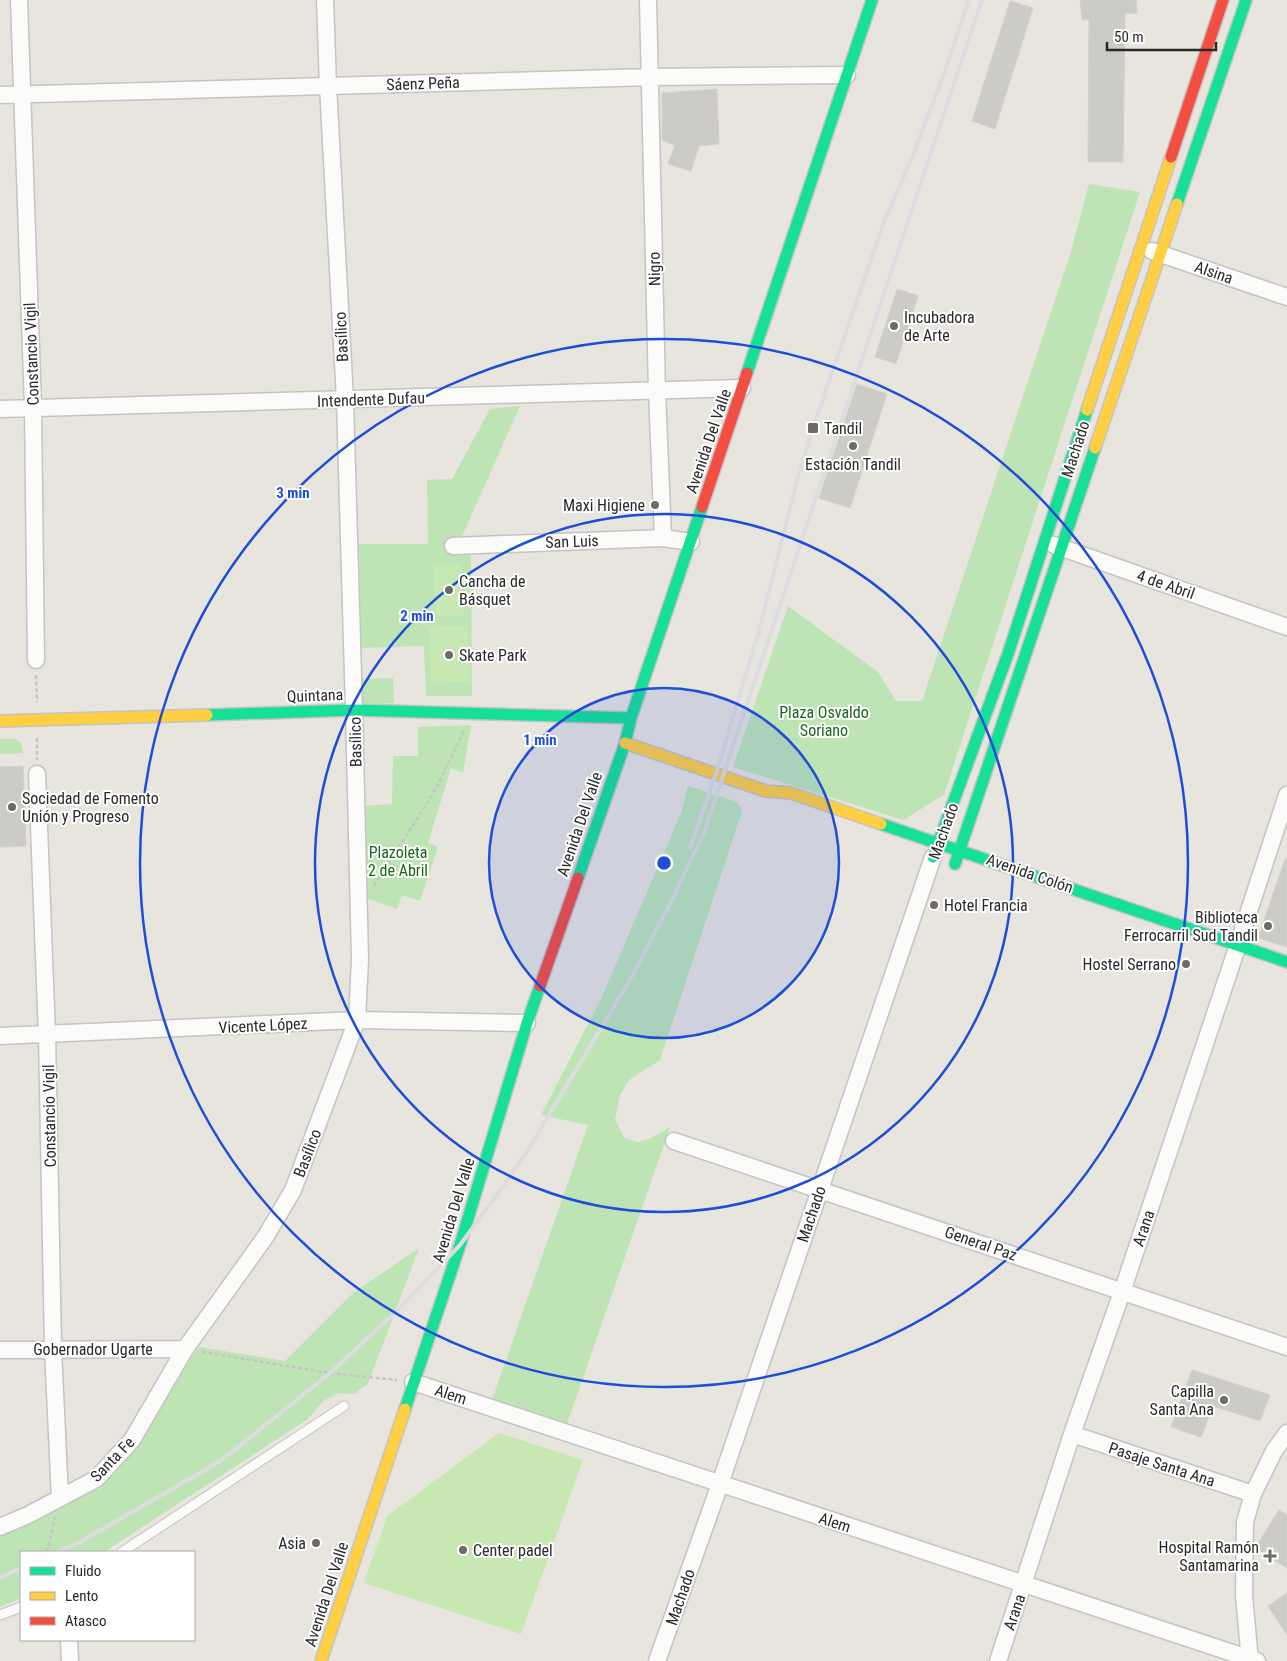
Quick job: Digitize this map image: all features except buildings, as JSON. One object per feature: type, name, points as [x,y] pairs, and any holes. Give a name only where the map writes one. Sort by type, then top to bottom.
[{"type":"main road","name":"Avenida Del Valle","points":[[321,1661],[460,1245],[527,1023],[625,743],[631,718],[872,0]]},
{"type":"main road","name":"Machado","points":[[943,858],[1044,542],[1223,0]]},
{"type":"main road","name":"Machado","points":[[943,858],[960,850],[1246,0]]},
{"type":"main road","name":"Quintana","points":[[0,721],[354,710],[631,718]]},
{"type":"main road","name":"Avenida Colón","points":[[625,743],[766,791],[790,793],[943,858],[960,850],[1234,956],[1287,962]]},
{"type":"main road","name":"Avenida Colón","points":[[766,791],[780,802]]},
{"type":"street","name":"Constancio Vigil","points":[[19,0],[33,408],[36,660]]},
{"type":"street","name":"Basílico","points":[[185,1349],[266,1236],[293,1190],[357,1020],[360,959],[359,904],[345,400],[325,0]]},
{"type":"street","name":"Nigro","points":[[648,0],[657,392],[663,538]]},
{"type":"street","name":"Sáenz Peña","points":[[0,95],[651,77],[846,75]]},
{"type":"street","name":"Alsina","points":[[1140,248],[1287,297]]},
{"type":"street","name":"Intendente Dufau","points":[[0,409],[657,392],[742,388]]},
{"type":"street","name":"San Luis","points":[[453,546],[663,538],[691,542]]},
{"type":"street","name":"4 de Abril","points":[[1044,542],[1287,627]]},
{"type":"street","name":"Constancio Vigil","points":[[38,774],[47,1035],[53,1349],[60,1498]]},
{"type":"street","name":"Arana","points":[[998,1661],[1072,1434],[1122,1292],[1287,795]]},
{"type":"street","name":"Machado","points":[[657,1661],[720,1484],[820,1189],[943,858]]},
{"type":"street","name":"Vicente López","points":[[0,1036],[357,1020],[527,1023]]},
{"type":"street","name":"General Paz","points":[[674,1141],[1287,1347]]},
{"type":"street","name":"Gobernador Ugarte","points":[[0,1350],[185,1349]]},
{"type":"street","name":"Santa Fe","points":[[0,1527],[28,1515],[96,1479],[132,1440],[185,1349]]},
{"type":"street","name":"Alem","points":[[414,1382],[1252,1660]]},
{"type":"street","points":[[1252,1660],[1244,1596],[1245,1522],[1253,1494],[1274,1451],[1287,1433]]},
{"type":"street","name":"Pasaje Santa Ana","points":[[1072,1434],[1253,1494]]},
{"type":"street","points":[[70,1641],[70,1661]]},
{"type":"lane","points":[[124,1551],[344,1406]]},
{"type":"lane","points":[[0,1615],[20,1607]]},
{"type":"path","points":[[36,660],[37,709]]},
{"type":"path","points":[[359,904],[371,891],[433,794],[472,714]]},
{"type":"path","points":[[37,733],[38,774]]},
{"type":"path","points":[[185,1349],[330,1373],[414,1382]]},
{"type":"path","points":[[47,1551],[60,1498]]},
{"type":"green space","name":"Plaza Osvaldo Soriano","points":[[1089,184],[1140,192],[944,795],[903,820],[733,767],[788,606],[878,672],[896,701],[922,701],[1070,255]]},
{"type":"green space","points":[[520,406],[460,541],[471,541],[472,696],[426,696],[424,646],[361,648],[359,544],[428,544],[427,480],[452,479],[490,409]]},
{"type":"green space","name":"Cancha de Básquet","points":[[461,563],[464,615],[436,617],[434,565]]},
{"type":"green space","name":"Skate Park","points":[[467,626],[469,682],[431,683],[429,627]]},
{"type":"green space","points":[[393,678],[394,703],[363,704],[362,679]]},
{"type":"green space","name":"Plazoleta 2 de Abril","points":[[471,725],[463,773],[451,768],[428,843],[438,847],[420,901],[402,895],[397,909],[366,898],[363,806],[392,804],[393,756],[418,756],[418,727]]},
{"type":"green space","points":[[0,739],[19,741],[23,753],[0,754]]},
{"type":"green space","points":[[688,786],[737,802],[742,811],[660,1060],[629,1080],[620,1095],[615,1119],[624,1138],[639,1142],[651,1138],[670,1127],[567,1424],[492,1400],[588,1125],[541,1115],[601,999],[681,813]]},
{"type":"green space","points":[[419,1248],[368,1384],[354,1394],[339,1393],[323,1401],[308,1419],[106,1551],[20,1551],[20,1598],[0,1607],[0,1533],[101,1488],[142,1441],[176,1378],[199,1347],[285,1361],[353,1293]]},
{"type":"green space","name":"Center padel","points":[[499,1433],[583,1460],[521,1634],[364,1583],[387,1516]]},
{"type":"railway","points":[[690,848],[716,774],[760,627],[798,477],[813,428],[884,222],[915,150],[944,74],[969,0]]},
{"type":"railway","points":[[60,1551],[82,1541],[222,1460],[330,1373],[399,1309],[460,1245],[497,1195],[531,1145],[630,980],[670,904],[704,833],[982,0]]},
{"type":"railway","points":[[0,1578],[20,1568]]},
{"type":"traffic: fast","points":[[747,373],[872,0]]},
{"type":"traffic: fast","points":[[1177,204],[1246,0]]},
{"type":"traffic: fast","points":[[933,857],[1008,654],[1087,410]]},
{"type":"traffic: fast","points":[[955,864],[1095,448]]},
{"type":"traffic: fast","points":[[578,878],[625,743],[631,718],[702,507]]},
{"type":"traffic: fast","points":[[207,715],[354,710],[631,718]]},
{"type":"traffic: fast","points":[[881,824],[1287,962]]},
{"type":"traffic: fast","points":[[405,1409],[460,1245],[527,1023],[540,986]]},
{"type":"traffic: slow","points":[[1087,410],[1171,157]]},
{"type":"traffic: slow","points":[[1095,448],[1177,204]]},
{"type":"traffic: slow","points":[[0,721],[207,715]]},
{"type":"traffic: slow","points":[[625,743],[766,791],[791,793],[881,824]]},
{"type":"traffic: slow","points":[[321,1661],[405,1409]]},
{"type":"traffic: jam","points":[[1171,157],[1223,0]]},
{"type":"traffic: jam","points":[[702,507],[747,373]]},
{"type":"traffic: jam","points":[[540,986],[578,878]]},
{"type":"place","name":"Incubadora de Arte","points":[[894,326]]},
{"type":"place","name":"Tandil","points":[[813,428]]},
{"type":"place","name":"Estación Tandil","points":[[853,446]]},
{"type":"place","name":"Maxi Higiene","points":[[655,505]]},
{"type":"place","name":"Cancha de Básquet","points":[[449,590]]},
{"type":"place","name":"Skate Park","points":[[449,655]]},
{"type":"place","name":"Sociedad de Fomento Unión y Progreso","points":[[12,807]]},
{"type":"place","name":"Hotel Francia","points":[[934,905]]},
{"type":"place","name":"Biblioteca Ferrocarril Sud Tandil","points":[[1268,926]]},
{"type":"place","name":"Hostel Serrano","points":[[1186,964]]},
{"type":"place","name":"Capilla Santa Ana","points":[[1224,1400]]},
{"type":"place","name":"Asia","points":[[316,1543]]},
{"type":"place","name":"Center padel","points":[[463,1550]]},
{"type":"place","name":"Hospital Ramón Santamarina","points":[[1270,1556]]}]
